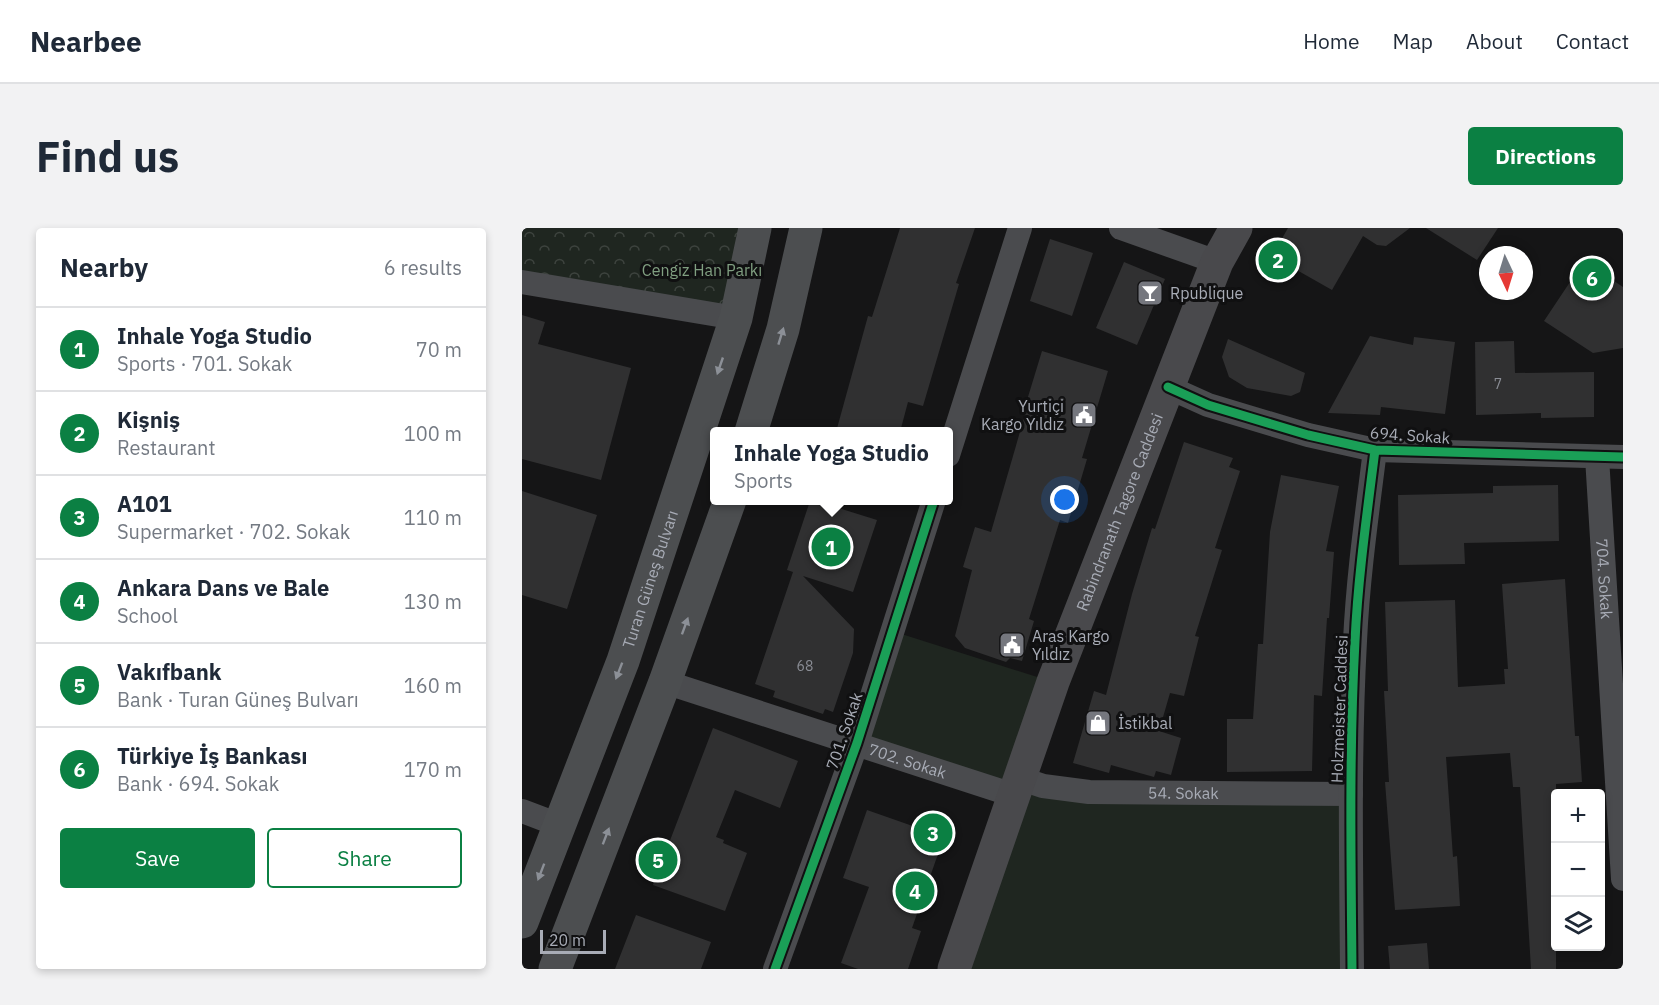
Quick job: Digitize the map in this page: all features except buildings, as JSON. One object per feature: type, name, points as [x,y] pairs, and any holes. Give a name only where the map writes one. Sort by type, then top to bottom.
[{"type":"main road","name":"Turan Güneş Bulvarı","points":[[522,922],[623,661],[736,318],[755,228]]},
{"type":"main road","points":[[753,427],[783,329],[806,228]]},
{"type":"main road","name":"Rabindranath Tagore Caddesi","points":[[954,969],[1053,682],[1217,262],[1236,228]]},
{"type":"main road","points":[[555,969],[665,681],[729,505]]},
{"type":"street","points":[[953,439],[1020,228]]},
{"type":"street","points":[[1121,228],[1217,262]]},
{"type":"street","points":[[522,282],[736,318]]},
{"type":"street","name":"694. Sokak","points":[[1168,387],[1208,405],[1308,435],[1375,450],[1623,457]]},
{"type":"street","name":"Holzmeister Caddesi","points":[[1352,969],[1351,794],[1356,630],[1360,573],[1375,450]]},
{"type":"street","name":"704. Sokak","points":[[1597,457],[1623,879]]},
{"type":"street","name":"701. Sokak","points":[[775,969],[857,742],[933,505]]},
{"type":"street","name":"702. Sokak","points":[[665,681],[857,742],[1016,786]]},
{"type":"street","name":"54. Sokak","points":[[1016,786],[1043,786],[1089,792],[1351,794]]},
{"type":"street","points":[[522,811],[559,825]]},
{"type":"green space","name":"Cengiz Han Parkı","points":[[522,228],[756,228],[736,318],[522,282]]},
{"type":"green space","points":[[892,631],[1053,682],[1020,777],[1351,794],[1352,969],[954,969],[1013,795],[857,743]]},
{"type":"cycle path","points":[[1168,387],[1208,405],[1308,435],[1375,450],[1623,457]]},
{"type":"cycle path","points":[[1352,969],[1353,682],[1358,593],[1375,450]]},
{"type":"cycle path","points":[[775,969],[857,743],[932,505]]},
{"type":"place","name":"Kişniş","points":[[1278,260]]},
{"type":"place","name":"Türkiye İş Bankası","points":[[1592,278]]},
{"type":"place","name":"Rpublique","points":[[1150,293]]},
{"type":"place","name":"Yurtiçi Kargo Yıldız","points":[[1084,415]]},
{"type":"place","name":"Inhale Yoga Studio","points":[[831,547]]},
{"type":"place","name":"Aras Kargo Yıldız","points":[[1012,645]]},
{"type":"place","name":"İstikbal","points":[[1098,723]]},
{"type":"place","name":"A101","points":[[933,833]]},
{"type":"place","name":"Vakıfbank","points":[[658,860]]},
{"type":"place","name":"Ankara Dans ve Bale","points":[[915,891]]}]
